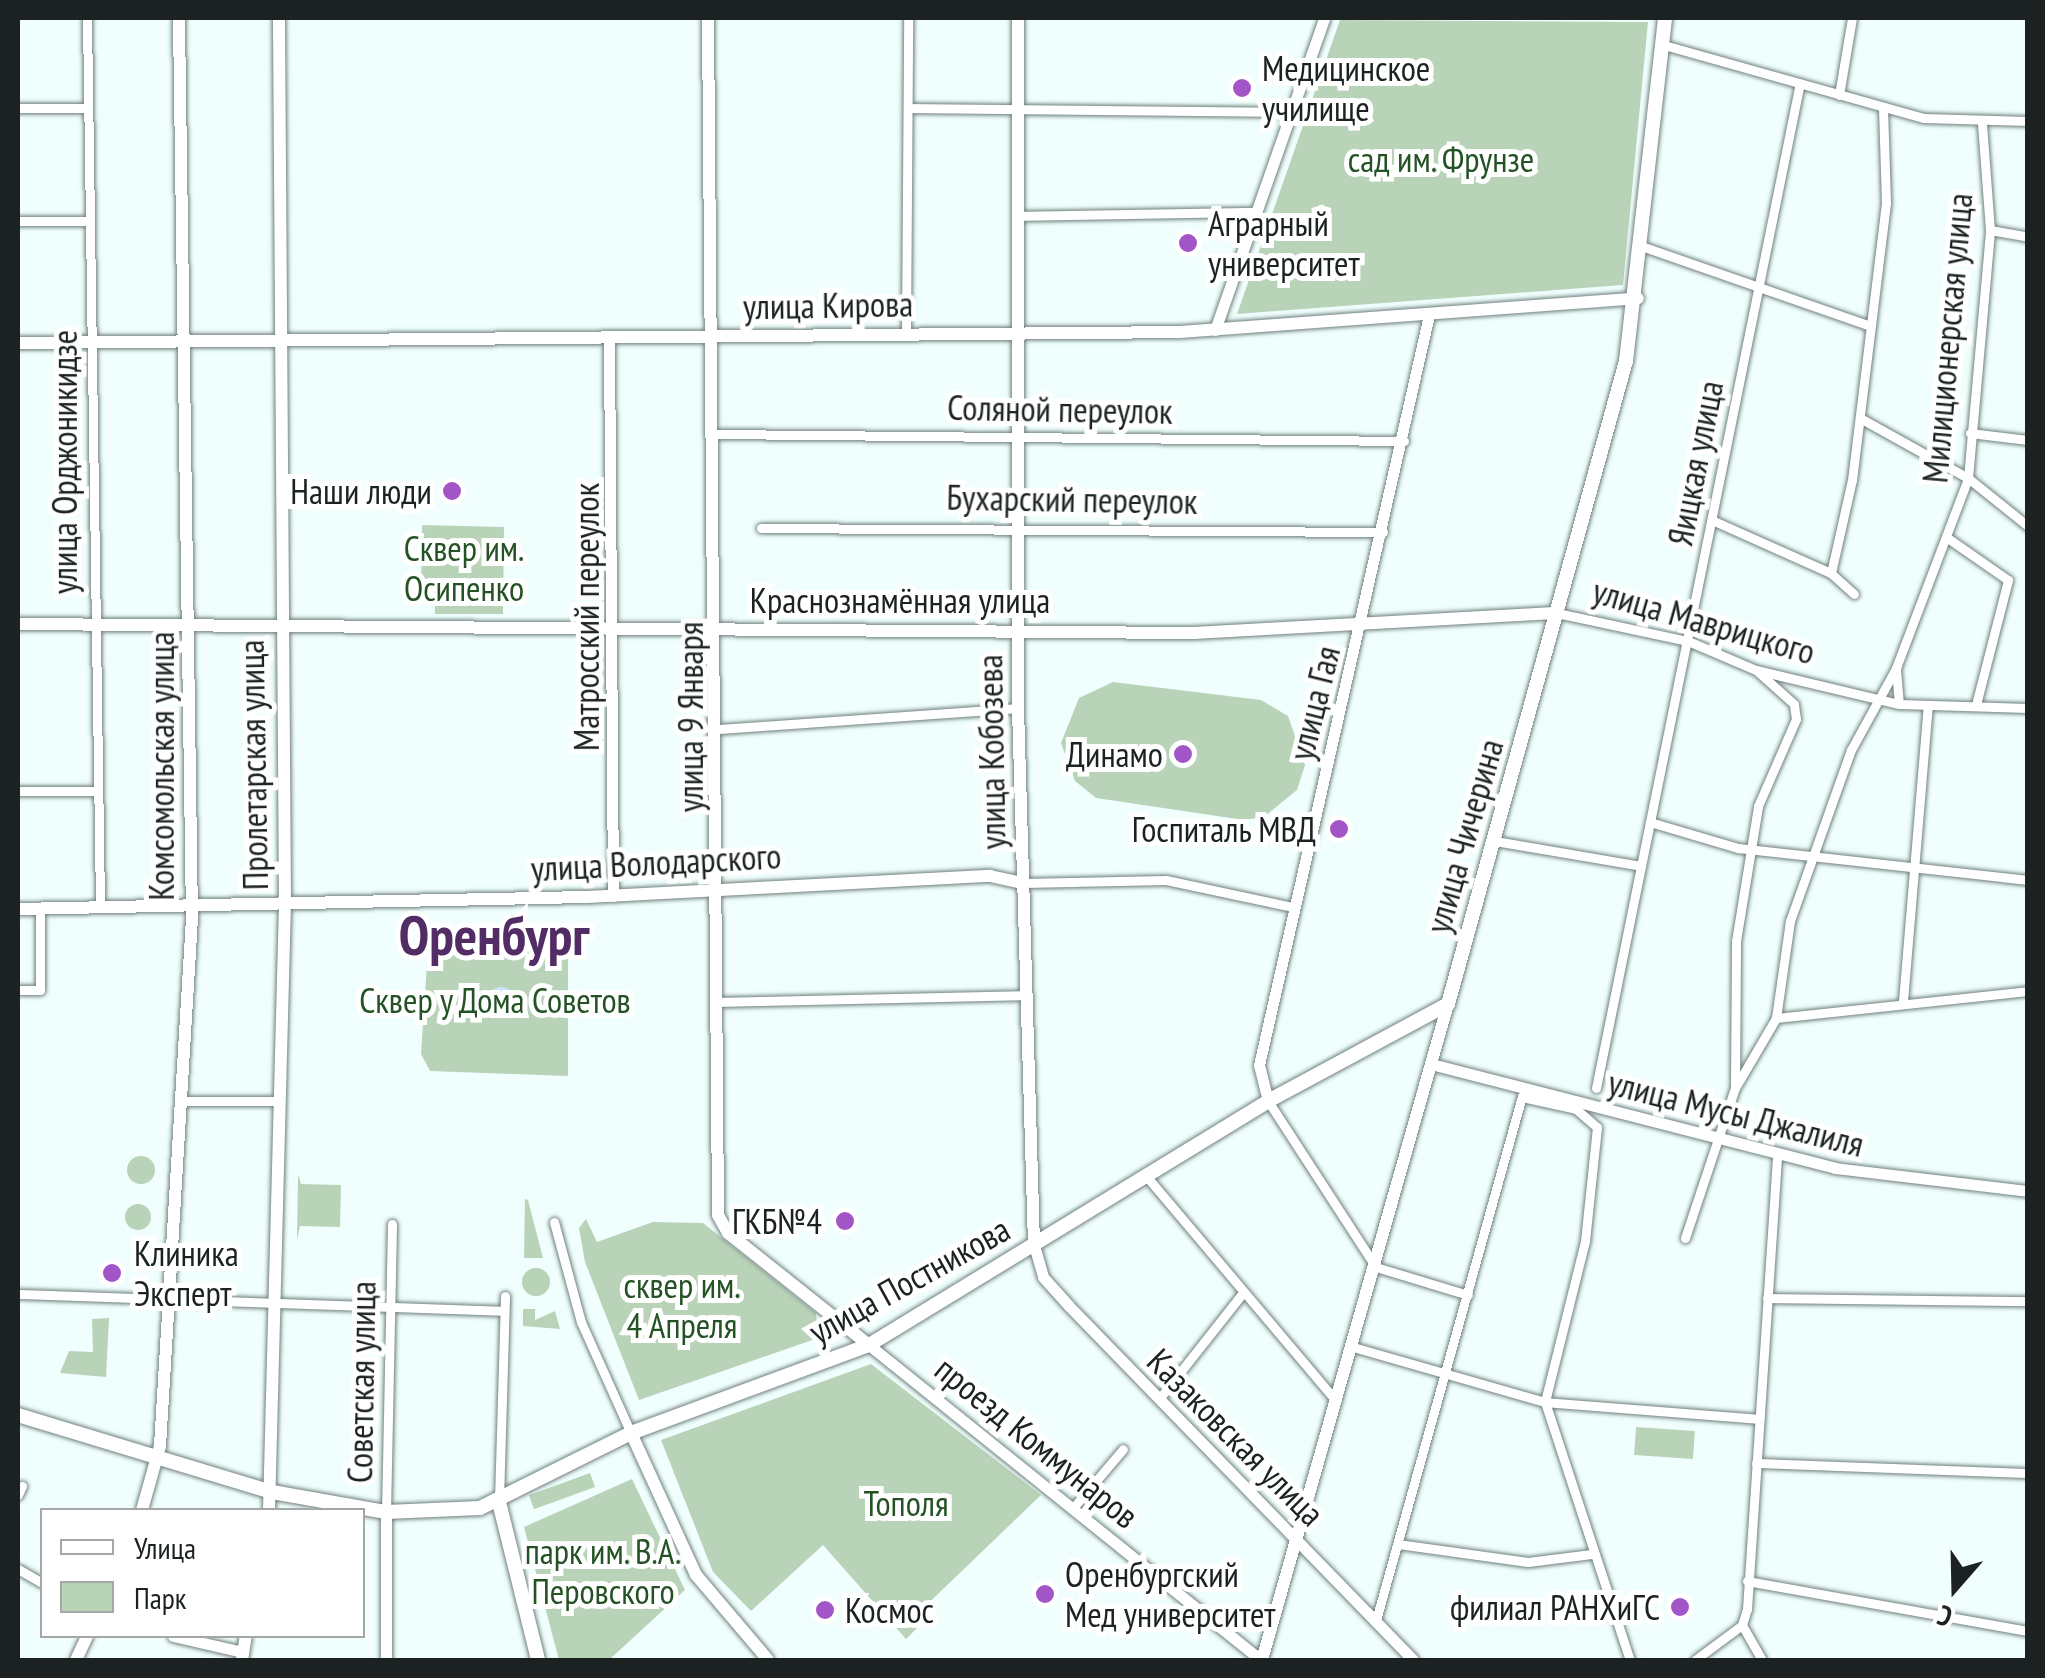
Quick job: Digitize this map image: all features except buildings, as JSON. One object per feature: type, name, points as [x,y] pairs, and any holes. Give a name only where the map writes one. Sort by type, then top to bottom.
[{"type":"main road","name":"Комсомольская улица","points":[[143,1508],[158,1458],[192,904],[187,343],[179,18]]},
{"type":"main road","name":"Пролетарская улица","points":[[269,1508],[284,903],[278,18]]},
{"type":"main road","name":"улица 9 Января","points":[[708,18],[720,729],[718,1215],[728,1233],[870,1345]]},
{"type":"main road","name":"улица Кобозева","points":[[1018,18],[1018,708],[1034,1244]]},
{"type":"main road","name":"улица Чичерина","points":[[1259,1659],[1298,1539],[1435,1065],[1448,1004],[1557,613],[1638,298],[1665,18]]},
{"type":"main road","name":"улица Кирова","points":[[18,343],[1215,330],[1638,298]]},
{"type":"main road","name":"улица Маврицкого","points":[[1362,623],[1557,613]]},
{"type":"main road","name":"Краснознамённая улица","points":[[18,624],[1195,633],[1362,623]]},
{"type":"main road","name":"улица Володарского","points":[[18,909],[613,896],[990,876],[1024,883]]},
{"type":"main road","name":"улица Постникова","points":[[365,1508],[386,1512],[499,1502],[631,1433],[870,1345],[1268,1101],[1448,1004]]},
{"type":"main road","name":"улица Постникова","points":[[18,1415],[272,1492],[363,1508]]},
{"type":"main road","points":[[631,1433],[704,1589],[768,1660]]},
{"type":"main road","points":[[499,1502],[538,1660]]},
{"type":"street","name":"улица Орджоникидзе","points":[[87,18],[84,108],[93,342],[92,625],[100,907]]},
{"type":"street","points":[[906,334],[908,18]]},
{"type":"street","points":[[1215,330],[1324,18]]},
{"type":"street","points":[[1839,95],[1852,18]]},
{"type":"street","points":[[1664,45],[1883,109],[1982,123],[2028,121]]},
{"type":"street","name":"Яицкая улица","points":[[1596,1088],[1714,522],[1754,293],[1800,83]]},
{"type":"street","points":[[18,108],[84,108]]},
{"type":"street","points":[[909,108],[1290,112]]},
{"type":"street","points":[[1830,573],[1860,418],[1886,202],[1883,109]]},
{"type":"street","name":"Милиционерская улица","points":[[1776,1018],[1780,962],[1815,850],[1873,695],[1896,668],[1950,539],[1968,478],[1990,230],[1982,123]]},
{"type":"street","points":[[1017,216],[1255,212]]},
{"type":"street","points":[[18,221],[89,221]]},
{"type":"street","points":[[1990,230],[2028,237]]},
{"type":"street","points":[[1644,247],[1754,293],[1871,326]]},
{"type":"street","name":"улица Гая","points":[[1268,1101],[1259,1065],[1404,441],[1429,315]]},
{"type":"street","name":"Матросский переулок","points":[[610,338],[617,628],[613,896]]},
{"type":"street","points":[[1860,418],[1968,478],[2028,526]]},
{"type":"street","points":[[1970,433],[2028,440]]},
{"type":"street","name":"Соляной переулок","points":[[716,434],[1404,441]]},
{"type":"street","points":[[1714,522],[1830,573],[1854,594]]},
{"type":"street","name":"Бухарский переулок","points":[[761,528],[1016,525],[1383,532]]},
{"type":"street","points":[[1950,539],[2008,580],[1976,705]]},
{"type":"street","name":"улица Маврицкого","points":[[1557,613],[1688,640],[1756,670],[1898,704],[2028,708]]},
{"type":"street","name":"Милиционерская улица","points":[[1896,668],[1898,704]]},
{"type":"street","points":[[1685,1238],[1722,1141],[1735,1088],[1736,941],[1757,850],[1758,806],[1796,712],[1756,670]]},
{"type":"street","points":[[1903,1002],[1928,706]]},
{"type":"street","points":[[720,729],[1018,708]]},
{"type":"street","points":[[18,791],[98,791]]},
{"type":"street","points":[[1650,822],[1757,850],[1815,850],[2028,880]]},
{"type":"street","points":[[1495,840],[1641,866]]},
{"type":"street","name":"улица Володарского","points":[[1024,883],[1166,880],[1294,907]]},
{"type":"street","points":[[18,990],[40,990],[40,908]]},
{"type":"street","points":[[1735,1088],[1776,1018],[2028,992]]},
{"type":"street","points":[[720,1002],[1028,995]]},
{"type":"street","name":"улица Мусы Джалиля","points":[[1435,1065],[1522,1093],[1777,1156],[1892,1180],[2028,1191]]},
{"type":"street","points":[[1376,1620],[1448,1374],[1522,1093],[1576,1109],[1597,1126],[1585,1241],[1545,1402],[1592,1554],[1620,1610],[1630,1660]]},
{"type":"street","points":[[181,1101],[280,1101]]},
{"type":"street","points":[[1268,1101],[1376,1267],[1468,1295]]},
{"type":"street","points":[[1762,1660],[1742,1625],[1777,1156]]},
{"type":"street","points":[[1147,1178],[1241,1295],[1336,1402]]},
{"type":"street","points":[[554,1222],[581,1322],[631,1433]]},
{"type":"street","name":"Советская улица","points":[[386,1660],[392,1224]]},
{"type":"street","name":"Казаковская улица","points":[[1034,1244],[1043,1278],[1413,1660]]},
{"type":"street","points":[[18,1294],[504,1310]]},
{"type":"street","points":[[1159,1398],[1241,1295]]},
{"type":"street","points":[[499,1502],[504,1296]]},
{"type":"street","points":[[1767,1298],[2028,1301]]},
{"type":"street","name":"проезд Коммунаров","points":[[870,1345],[1259,1659]]},
{"type":"street","points":[[1353,1347],[1545,1402],[1759,1419]]},
{"type":"street","points":[[1072,1508],[1123,1449]]},
{"type":"street","points":[[1756,1463],[2028,1473]]},
{"type":"street","points":[[1398,1544],[1528,1562],[1592,1554]]},
{"type":"street","points":[[18,1569],[40,1582]]},
{"type":"street","points":[[1747,1581],[2028,1631]]},
{"type":"street","points":[[1695,1660],[1742,1625]]},
{"type":"street","points":[[181,1638],[242,1656]]},
{"type":"green space","name":"сад им. Фрунзе","points":[[1340,20],[1648,22],[1623,285],[1237,314]]},
{"type":"green space","name":"Сквер им. Осипенко","points":[[422,525],[504,527],[503,614],[435,614],[435,596],[421,596]]},
{"type":"green space","name":"Динамо","points":[[1113,682],[1261,700],[1288,716],[1305,765],[1297,790],[1264,817],[1244,820],[1096,798],[1075,781],[1061,743],[1079,698]]},
{"type":"green space","name":"Сквер у Дома Советов","points":[[568,925],[568,1076],[430,1071],[421,1054],[429,934]]},
{"type":"green space","points":[[141,1156],[151,1160],[155,1170],[151,1180],[141,1184],[131,1180],[127,1170],[131,1160]]},
{"type":"green space","points":[[298,1174],[301,1184],[341,1185],[340,1227],[300,1226],[297,1240]]},
{"type":"green space","points":[[525,1199],[528,1200],[543,1258],[524,1258]]},
{"type":"green space","points":[[138,1204],[147,1208],[151,1217],[147,1226],[138,1230],[129,1226],[125,1217],[129,1208]]},
{"type":"green space","name":"сквер им. 4 Апреля","points":[[586,1219],[597,1242],[653,1222],[703,1223],[816,1313],[818,1338],[639,1400],[585,1262],[579,1228]]},
{"type":"green space","points":[[536,1268],[546,1272],[550,1282],[546,1292],[536,1296],[526,1292],[522,1282],[526,1272]]},
{"type":"green space","points":[[523,1309],[535,1309],[535,1320],[555,1311],[560,1329],[523,1326]]},
{"type":"green space","points":[[109,1318],[106,1377],[60,1373],[69,1351],[93,1352],[92,1319]]},
{"type":"green space","name":"Тополя","points":[[871,1364],[1041,1495],[914,1617],[920,1625],[906,1639],[823,1545],[751,1611],[713,1572],[661,1440]]},
{"type":"green space","points":[[1636,1427],[1695,1431],[1693,1459],[1634,1455]]},
{"type":"green space","points":[[590,1473],[595,1487],[534,1509],[529,1495]]},
{"type":"green space","name":"парк им. В.А. Перовского","points":[[632,1479],[685,1590],[609,1660],[559,1660],[524,1527]]},
{"type":"water","points":[[501,987],[511,990],[511,1010],[501,1013],[491,1010],[488,1000],[491,990]]},
{"type":"place","name":"Медицинское училище","points":[[1242,88]]},
{"type":"place","name":"Аграрный университет","points":[[1188,243]]},
{"type":"place","name":"Наши люди","points":[[452,491]]},
{"type":"place","name":"Динамо","points":[[1183,754]]},
{"type":"place","name":"Госпиталь МВД","points":[[1339,829]]},
{"type":"place","name":"ГКБ№4","points":[[845,1221]]},
{"type":"place","name":"Клиника Эксперт","points":[[112,1273]]},
{"type":"place","name":"Оренбургский Мед университет","points":[[1045,1594]]},
{"type":"place","name":"филиал РАНХиГС","points":[[1680,1607]]},
{"type":"place","name":"Космос","points":[[825,1610]]},
{"type":"district","name":"Оренбург","points":[[494,935]]}]
